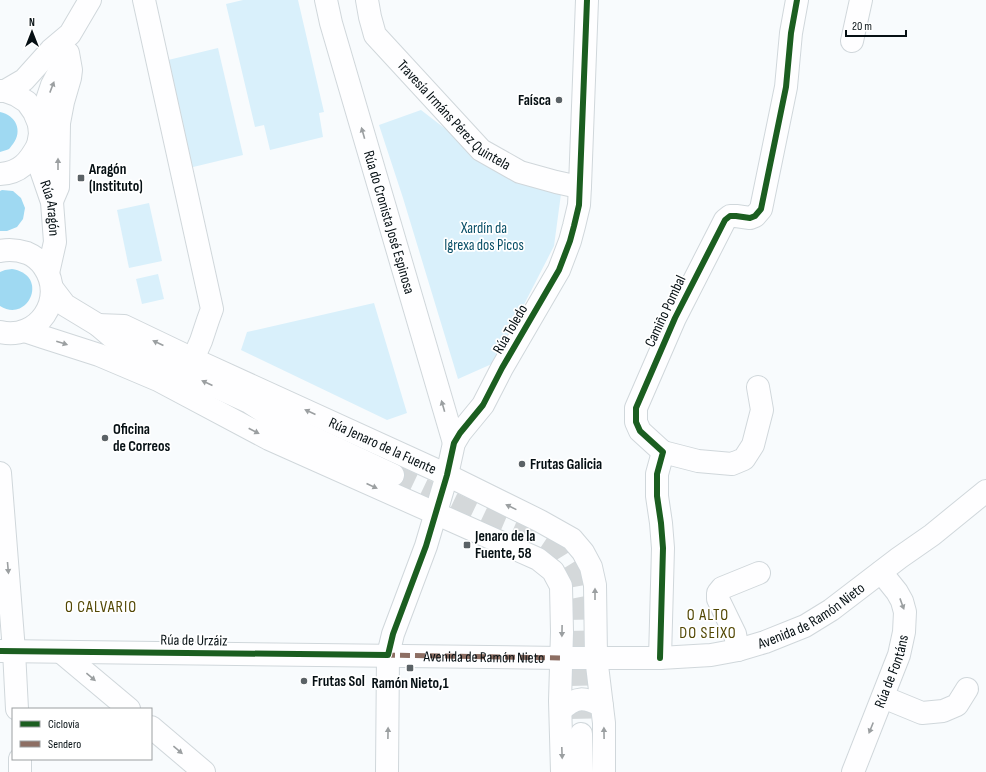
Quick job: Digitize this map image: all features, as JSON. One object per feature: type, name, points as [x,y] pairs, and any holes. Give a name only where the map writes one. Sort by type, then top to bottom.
[{"type":"street","points":[[38,134],[52,85],[69,44],[90,0]]},
{"type":"street","points":[[144,0],[212,309],[193,359]]},
{"type":"street","name":"Rúa do Cronista José Espinosa","points":[[326,0],[331,23],[454,443]]},
{"type":"street","name":"Travesía Irmáns Pérez Quintela","points":[[367,0],[375,35],[481,150],[520,172],[556,182],[580,186]]},
{"type":"street","name":"Rúa Toledo","points":[[387,772],[388,655],[393,634],[426,546],[447,475],[454,443],[460,433],[483,405],[502,368],[559,270],[574,226],[579,205],[588,0]]},
{"type":"street","name":"Camiño Pombal","points":[[758,387],[762,410],[753,445],[744,459],[732,464],[698,461],[663,452],[640,431],[636,422],[636,408],[675,318],[725,220],[730,216],[750,218],[755,216],[761,209],[786,87],[791,33],[797,0]]},
{"type":"street","points":[[852,41],[861,0]]},
{"type":"street","points":[[2,92],[24,80],[51,50],[69,44]]},
{"type":"street","points":[[52,202],[58,187],[59,123],[62,102],[70,78],[71,70],[69,44]]},
{"type":"street","name":"Rúa Aragón","points":[[0,332],[15,333],[25,331],[34,326],[43,318],[52,299],[50,280],[55,242],[52,202],[42,170],[34,112],[27,102],[16,95],[2,92]]},
{"type":"street","name":"Rúa Aragón","points":[[0,174],[21,168],[31,158],[38,134]]},
{"type":"street","name":"Rúa Aragón","points":[[0,251],[7,249],[19,250],[31,255],[41,262],[50,280]]},
{"type":"street","name":"Rúa Jenaro de la Fuente","points":[[50,280],[66,305],[98,325],[118,342],[249,402],[278,421]]},
{"type":"street","name":"Rúa Jenaro de la Fuente","points":[[98,325],[124,326],[447,475],[540,521],[572,539],[583,552],[591,567],[595,585],[596,657],[604,723],[604,772]]},
{"type":"street","points":[[25,331],[105,357],[158,380],[269,439],[538,559],[553,571],[560,586],[562,622],[560,658],[562,772]]},
{"type":"street","points":[[183,392],[278,421],[393,475]]},
{"type":"street","points":[[660,658],[662,548],[661,523],[657,496],[657,474],[663,452]]},
{"type":"street","points":[[0,473],[7,651],[17,708]]},
{"type":"street","name":"Avenida de Ramón Nieto","points":[[388,655],[660,658],[711,655],[738,650],[765,642],[805,626],[831,610],[898,558],[932,535],[986,491]]},
{"type":"street","name":"Rúa de Fontáns","points":[[853,772],[899,655],[904,632],[905,612],[902,601],[897,592],[881,572]]},
{"type":"street","points":[[738,650],[735,634],[718,599],[718,593],[722,588],[759,573]]},
{"type":"street","name":"Rúa de Urzáiz","points":[[7,651],[388,655]]},
{"type":"street","points":[[61,652],[128,708]]},
{"type":"street","points":[[883,697],[922,713],[943,711],[957,705],[967,689]]},
{"type":"street","points":[[560,710],[569,703],[582,699],[589,700],[602,706]]},
{"type":"street","points":[[152,728],[204,772]]},
{"type":"street","points":[[581,734],[582,772]]},
{"type":"street","points":[[20,760],[20,772]]},
{"type":"green space","points":[[243,0],[298,0],[324,112],[319,113],[323,137],[270,150],[264,125],[255,127],[226,4]]},
{"type":"green space","points":[[218,48],[243,155],[189,168],[164,61]]},
{"type":"green space","name":"Xardín da Igrexa dos Picos","points":[[421,110],[500,171],[561,194],[554,246],[494,363],[458,379],[403,198],[379,125]]},
{"type":"green space","points":[[149,203],[162,261],[129,268],[117,210]]},
{"type":"green space","points":[[158,274],[164,299],[142,304],[136,279]]},
{"type":"green space","points":[[374,303],[407,413],[387,420],[241,350],[247,332]]},
{"type":"water","points":[[0,112],[10,116],[14,120],[18,129],[16,139],[13,144],[9,149],[0,152]]},
{"type":"water","points":[[0,191],[13,191],[21,198],[25,208],[23,219],[17,227],[7,231],[0,231]]},
{"type":"water","points":[[12,269],[24,273],[30,280],[32,288],[31,296],[26,304],[19,309],[10,310],[0,306],[0,272]]},
{"type":"tunnel","points":[[393,475],[486,519],[535,540],[559,556],[572,577],[578,609],[581,734]]},
{"type":"marked path","points":[[385,655],[561,658]]},
{"type":"cycle path","points":[[0,651],[388,655],[393,634],[426,546],[447,475],[454,443],[460,433],[483,405],[502,368],[559,270],[570,241],[579,205],[587,0]]},
{"type":"cycle path","points":[[660,658],[663,548],[657,496],[657,474],[663,452],[640,431],[636,422],[636,408],[675,318],[725,220],[730,216],[750,218],[755,216],[761,209],[786,87],[791,33],[797,0]]},
{"type":"place","name":"Faísca","points":[[559,100]]},
{"type":"place","name":"Aragón (Instituto)","points":[[81,178]]},
{"type":"place","name":"Oficina de Correos","points":[[105,438]]},
{"type":"place","name":"Frutas Galicia","points":[[522,464]]},
{"type":"place","name":"Jenaro de la Fuente, 58","points":[[467,545]]},
{"type":"place","name":"Ramón Nieto,1","points":[[410,668]]},
{"type":"place","name":"Frutas Sol","points":[[304,681]]},
{"type":"district","name":"O CALVARIO","points":[[101,606]]},
{"type":"district","name":"O ALTO DO SEIXO","points":[[708,623]]}]
